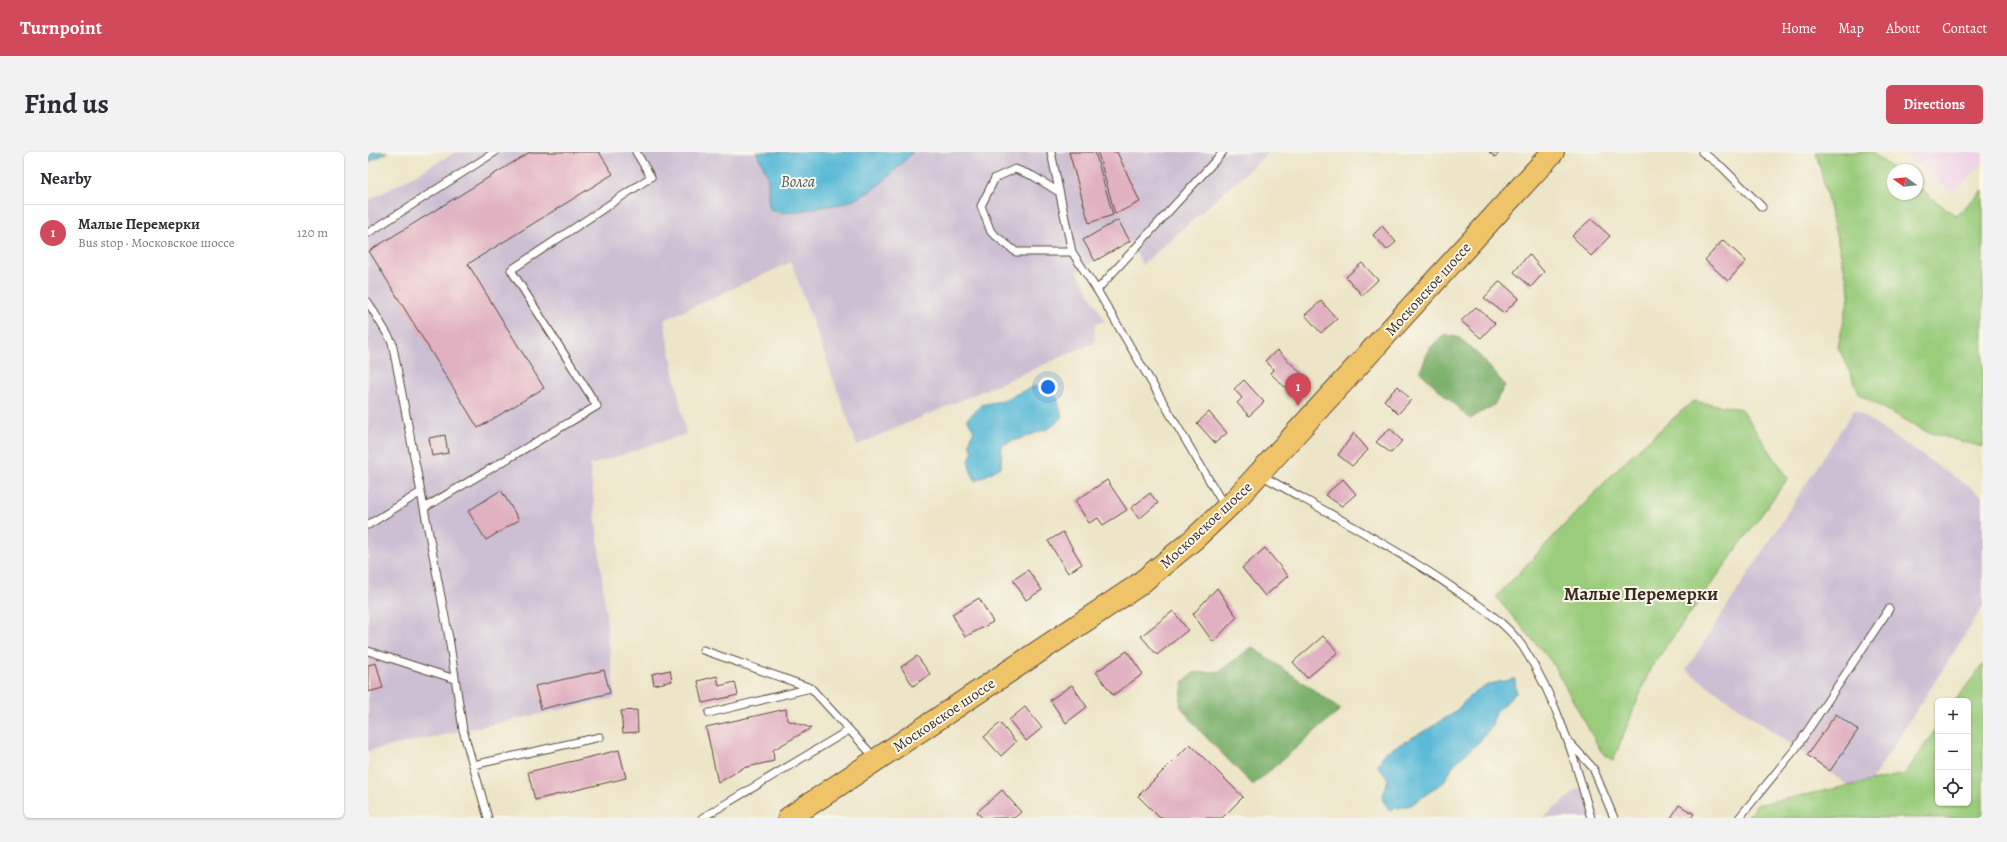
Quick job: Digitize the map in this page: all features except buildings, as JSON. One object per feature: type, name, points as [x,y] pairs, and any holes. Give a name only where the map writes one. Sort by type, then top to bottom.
[{"type":"main road","name":"Московское шоссе","points":[[789,818],[1137,586],[1185,547],[1226,509],[1259,474],[1553,152]]},
{"type":"lane","points":[[368,233],[495,152]]},
{"type":"lane","points":[[424,508],[597,406],[511,270],[651,177],[636,152]]},
{"type":"lane","points":[[1051,152],[1072,252],[1097,290],[1226,509]]},
{"type":"lane","points":[[1097,290],[1181,196],[1223,152]]},
{"type":"lane","points":[[1702,152],[1722,168],[1762,207]]},
{"type":"lane","points":[[1059,192],[1033,176],[1015,169],[995,178],[981,206],[991,232],[1016,252],[1072,252]]},
{"type":"lane","points":[[368,302],[392,342],[449,638],[463,730],[488,818]]},
{"type":"lane","points":[[1259,474],[1422,566],[1481,607],[1506,627],[1522,647],[1552,701],[1569,742],[1591,818]]},
{"type":"lane","points":[[368,525],[421,492]]},
{"type":"lane","points":[[1739,818],[1796,748],[1889,608]]},
{"type":"lane","points":[[703,650],[811,688],[877,760]]},
{"type":"lane","points":[[368,651],[455,679]]},
{"type":"lane","points":[[709,713],[811,688]]},
{"type":"lane","points":[[702,818],[850,730]]},
{"type":"lane","points":[[473,765],[600,737]]},
{"type":"lane","points":[[1569,742],[1593,768],[1614,818]]},
{"type":"shaded area","points":[[456,152],[756,152],[767,172],[771,210],[780,213],[791,213],[835,205],[877,186],[913,152],[1269,152],[1142,265],[1130,241],[1077,271],[1105,321],[1095,324],[1094,343],[857,445],[791,262],[664,320],[686,434],[590,465],[615,698],[368,751],[368,201]]},
{"type":"shaded area","points":[[1902,152],[1983,152],[1983,163],[1953,194],[1923,169],[1923,164],[1917,164]]},
{"type":"shaded area","points":[[1854,410],[1983,496],[1983,607],[1862,795],[1686,670]]},
{"type":"shaded area","points":[[1587,782],[1600,818],[1543,818],[1582,786]]},
{"type":"green space","points":[[1816,152],[1871,152],[1887,164],[1887,200],[1923,200],[1923,191],[1956,216],[1983,190],[1983,447],[1927,432],[1860,395],[1838,347],[1850,292]]},
{"type":"green space","points":[[1444,334],[1460,338],[1480,356],[1505,385],[1494,405],[1470,419],[1420,372],[1429,349]]},
{"type":"green space","points":[[1693,401],[1741,409],[1788,478],[1650,669],[1613,761],[1601,751],[1551,661],[1496,597],[1626,460]]},
{"type":"green space","points":[[1252,647],[1341,709],[1253,785],[1201,732],[1180,706],[1183,682],[1193,673],[1220,671]]},
{"type":"green space","points":[[1983,664],[1983,814],[1981,818],[1747,818],[1756,805],[1905,774],[1935,730],[1935,806],[1971,806],[1971,698],[1957,698]]},
{"type":"water","points":[[368,152],[388,152],[368,163]]},
{"type":"water","name":"Волга","points":[[756,152],[913,152],[878,186],[862,196],[837,205],[785,212],[771,210],[769,206],[767,177],[764,166]]},
{"type":"water","points":[[1049,385],[1058,401],[1062,417],[1050,428],[1002,445],[1001,467],[976,481],[969,466],[973,451],[969,443],[974,430],[967,419],[981,405],[1000,401],[1033,387]]},
{"type":"water","points":[[1515,679],[1516,693],[1496,712],[1491,727],[1478,743],[1454,764],[1444,782],[1411,805],[1389,810],[1382,799],[1388,779],[1378,766],[1384,753],[1454,713],[1474,692],[1489,684]]},
{"type":"place","name":"Малые Перемерки","points":[[1298,406]]},
{"type":"district","name":"Малые Перемерки","points":[[1641,594]]}]
